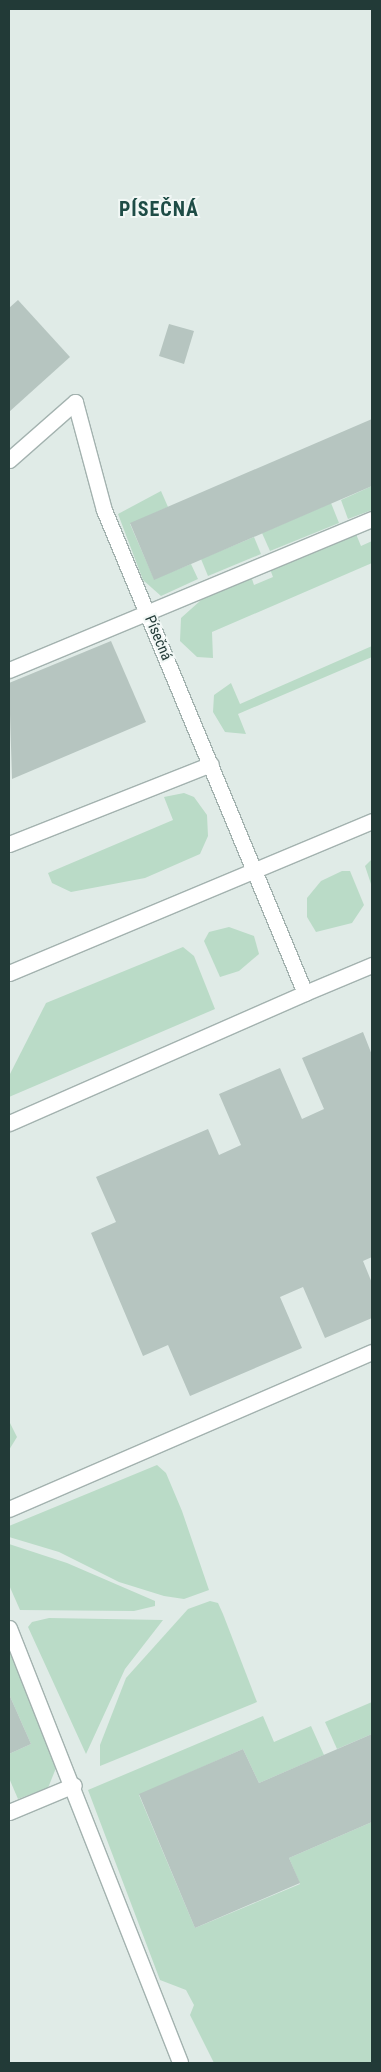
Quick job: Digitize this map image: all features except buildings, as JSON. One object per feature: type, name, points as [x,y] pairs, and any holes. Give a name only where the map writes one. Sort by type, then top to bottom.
[{"type":"street","name":"Písečná","points":[[9,460],[75,402],[104,510],[305,993]]},
{"type":"street","points":[[9,670],[146,610],[372,519]]},
{"type":"street","points":[[9,844],[211,764]]},
{"type":"street","points":[[9,973],[372,821]]},
{"type":"street","points":[[9,1123],[372,965]]},
{"type":"street","points":[[9,1509],[372,1352]]},
{"type":"street","points":[[9,1628],[74,1785],[180,2063]]},
{"type":"street","points":[[9,1812],[74,1785]]},
{"type":"green space","points":[[372,486],[372,510],[348,519],[341,500]]},
{"type":"green space","points":[[161,491],[168,507],[130,524],[154,579],[191,564],[198,579],[161,596],[143,580],[118,514]]},
{"type":"green space","points":[[331,503],[339,523],[270,551],[262,533]]},
{"type":"green space","points":[[356,534],[361,546],[372,541],[372,563],[212,632],[213,658],[197,657],[180,641],[181,618],[210,592],[251,576],[254,585],[273,577],[270,569]]},
{"type":"green space","points":[[254,537],[261,554],[208,576],[201,559]]},
{"type":"green space","points":[[372,646],[372,657],[238,714],[246,734],[225,732],[213,712],[214,695],[231,683],[240,704]]},
{"type":"green space","points":[[184,793],[194,797],[207,815],[208,836],[200,854],[145,878],[71,892],[52,883],[48,873],[173,820],[164,797]]},
{"type":"green space","points":[[372,859],[372,887],[365,866]]},
{"type":"green space","points":[[342,871],[350,871],[364,905],[352,923],[316,932],[307,917],[307,898],[321,881]]},
{"type":"green space","points":[[229,927],[254,936],[259,954],[239,971],[220,977],[204,941],[209,932]]},
{"type":"green space","points":[[183,947],[194,956],[215,1009],[9,1097],[9,1076],[46,1003]]},
{"type":"green space","points":[[9,1421],[17,1437],[9,1450]]},
{"type":"green space","points":[[157,1465],[166,1473],[182,1511],[209,1590],[184,1599],[164,1596],[119,1582],[59,1552],[9,1537],[9,1526]]},
{"type":"green space","points":[[9,1544],[67,1563],[155,1601],[155,1606],[134,1611],[20,1610],[9,1585]]},
{"type":"green space","points":[[210,1601],[218,1603],[257,1702],[100,1766],[100,1745],[126,1678],[188,1609]]},
{"type":"green space","points":[[49,1618],[163,1620],[125,1669],[86,1754],[28,1627],[32,1622]]},
{"type":"green space","points":[[9,1649],[56,1768],[48,1788],[18,1799],[9,1778],[9,1754],[31,1744],[9,1694]]},
{"type":"green space","points":[[372,1702],[372,1734],[337,1749],[325,1722]]},
{"type":"green space","points":[[263,1716],[274,1742],[311,1726],[324,1755],[259,1783],[243,1749],[139,1795],[195,1928],[300,1884],[289,1858],[372,1822],[372,2063],[214,2063],[190,2015],[194,2005],[186,1990],[160,1980],[88,1790]]},
{"type":"district","name":"PÍSEČNÁ","points":[[159,209]]}]
